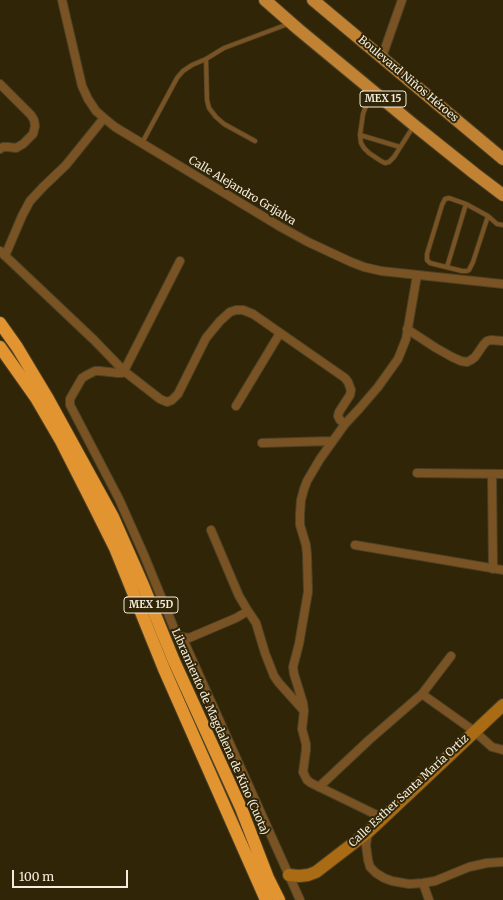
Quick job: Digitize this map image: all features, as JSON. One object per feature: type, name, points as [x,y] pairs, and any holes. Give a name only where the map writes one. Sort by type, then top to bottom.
[{"type":"highway","name":"Libramiento de Magdalena de Kino (Cuota)","points":[[0,323],[17,347],[47,397],[113,517],[174,661],[241,808],[268,878],[279,900]]},
{"type":"highway","name":"MEX 15D","points":[[0,347],[36,398],[60,440],[115,548],[164,669],[266,900]]},
{"type":"main road","name":"MEX 15","points":[[264,0],[414,125],[503,195]]},
{"type":"main road","name":"Boulevard Niños Héroes","points":[[313,0],[503,159]]},
{"type":"street","name":"Calle Alejandro Grijalva","points":[[62,0],[82,86],[96,111],[115,128],[279,226],[330,253],[364,267],[381,271],[503,284]]},
{"type":"street","points":[[382,57],[402,0]]},
{"type":"street","points":[[0,84],[31,115],[35,126],[33,134],[24,144],[16,148],[3,147],[0,149]]},
{"type":"street","points":[[104,118],[66,165],[30,201],[2,254],[94,340],[124,371],[160,399],[167,402],[172,400],[178,394],[206,338],[220,321],[230,312],[244,310],[253,314],[345,378],[351,390],[350,395],[338,416],[345,424]]},
{"type":"street","points":[[180,261],[124,371],[118,374],[95,371],[82,378],[70,399],[70,405],[119,499],[176,633],[182,637],[189,638],[236,618],[248,611]]},
{"type":"street","points":[[383,818],[319,787],[307,780],[303,772],[306,750],[302,729],[304,711],[293,666],[300,644],[308,592],[307,554],[300,525],[300,507],[307,481],[320,459],[345,424],[378,387],[398,359],[406,339],[417,275]]},
{"type":"street","points":[[407,329],[452,357],[467,362],[475,357],[487,341],[503,341]]},
{"type":"street","points":[[236,406],[280,333]]},
{"type":"street","points":[[262,443],[332,441]]},
{"type":"street","points":[[417,473],[503,474]]},
{"type":"street","points":[[492,474],[493,569]]},
{"type":"street","points":[[212,530],[239,596],[256,623],[274,676],[304,711]]},
{"type":"street","points":[[355,544],[503,570]]},
{"type":"street","points":[[182,637],[300,900]]},
{"type":"street","points":[[319,787],[369,740],[422,694],[451,656]]},
{"type":"street","points":[[422,694],[492,747],[503,750]]},
{"type":"street","name":"Calle Esther Santa María Ortiz","points":[[289,875],[299,876],[316,872],[368,832],[503,705]]},
{"type":"street","points":[[368,832],[366,845],[370,866],[376,873],[392,881],[409,884],[435,881],[469,867],[487,863],[503,862]]},
{"type":"street","points":[[423,883],[429,900]]},
{"type":"lane","points":[[142,144],[169,92],[183,71],[224,48],[290,23]]},
{"type":"lane","points":[[206,59],[208,108],[224,124],[255,141]]},
{"type":"lane","points":[[372,90],[363,114],[360,135],[361,143],[364,148],[381,162],[389,162],[394,157],[414,125]]},
{"type":"lane","points":[[360,135],[400,147]]},
{"type":"lane","points":[[488,216],[469,270],[462,271],[430,263],[427,260],[426,254],[445,199],[449,198],[466,204],[488,216],[496,224],[503,225]]},
{"type":"lane","points":[[447,267],[466,204]]}]
